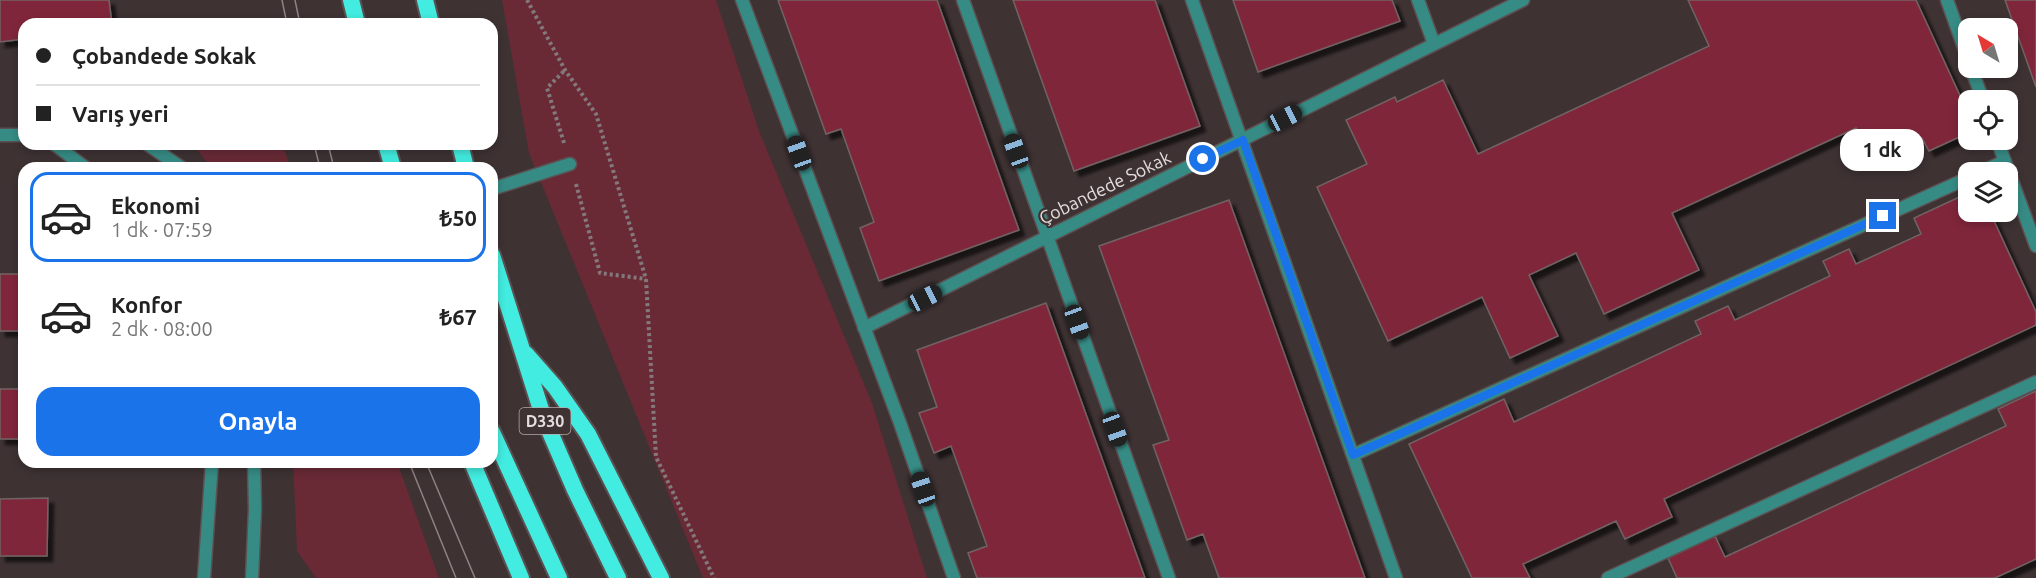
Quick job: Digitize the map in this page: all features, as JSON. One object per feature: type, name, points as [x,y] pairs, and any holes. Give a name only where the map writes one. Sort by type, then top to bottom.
[{"type":"highway","points":[[351,0],[356,18]]},
{"type":"highway","points":[[425,0],[430,18]]},
{"type":"highway","name":"D330","points":[[498,274],[543,416],[575,490],[618,578]]},
{"type":"highway","points":[[522,349],[555,387],[588,434],[661,578]]},
{"type":"highway","name":"D330","points":[[498,445],[559,578]]},
{"type":"highway","points":[[475,468],[521,578]]},
{"type":"street","points":[[742,0],[900,423],[954,578]]},
{"type":"street","points":[[963,0],[1169,578]]},
{"type":"street","points":[[1192,0],[1396,578]]},
{"type":"street","points":[[1419,0],[1434,44]]},
{"type":"street","name":"Çobandede Sokak","points":[[864,328],[1523,0]]},
{"type":"street","points":[[1947,0],[1958,30]]},
{"type":"street","points":[[0,135],[18,135]]},
{"type":"street","points":[[62,150],[78,162]]},
{"type":"street","points":[[156,150],[173,162]]},
{"type":"street","points":[[2001,150],[2036,246]]},
{"type":"street","points":[[498,187],[570,164]]},
{"type":"street","points":[[1353,455],[1958,183]]},
{"type":"street","points":[[1608,578],[2036,382]]},
{"type":"street","points":[[204,578],[212,468]]},
{"type":"street","points":[[252,578],[254,468]]},
{"type":"path","points":[[527,0],[565,70],[596,114],[646,279],[656,457],[714,578]]},
{"type":"path","points":[[547,88],[565,70]]},
{"type":"path","points":[[600,273],[646,279]]},
{"type":"shaded area","points":[[502,0],[716,0],[759,131],[872,403],[927,578],[703,578],[529,153]]},
{"type":"shaded area","points":[[198,150],[284,150],[289,162],[206,162]]},
{"type":"shaded area","points":[[293,468],[399,468],[439,578],[316,578],[297,551]]},
{"type":"building","points":[[0,0],[109,0],[111,18],[18,18],[18,40],[0,42]]},
{"type":"building","points":[[778,0],[937,0],[1019,230],[879,281],[860,228],[874,222],[841,129],[826,134]]},
{"type":"building","points":[[1013,0],[1155,0],[1200,126],[1074,171]]},
{"type":"building","points":[[1233,0],[1392,0],[1400,21],[1258,72]]},
{"type":"building","points":[[1688,0],[1916,0],[1958,91],[1958,138],[1929,151],[1922,138],[1872,162],[1856,128],[1672,213],[1699,270],[1604,314],[1576,253],[1529,275],[1558,336],[1510,358],[1482,297],[1388,341],[1317,187],[1367,164],[1346,120],[1395,97],[1397,102],[1443,80],[1478,154],[1709,46]]},
{"type":"building","points":[[2005,0],[2036,0],[2036,87],[2018,36],[2018,18],[2011,18]]},
{"type":"building","points":[[1958,198],[1958,222],[1995,222],[2036,312],[2036,325],[1664,499],[1672,517],[1625,539],[1616,521],[1523,564],[1530,578],[1472,578],[1409,444],[1504,399],[1514,422],[1701,334],[1695,321],[1728,306],[1735,320],[1830,276],[1823,261],[1849,249],[1856,264],[1921,234],[1914,218]]},
{"type":"building","points":[[1229,200],[1365,578],[1219,578],[1203,534],[1187,540],[1153,445],[1169,440],[1099,246]]},
{"type":"building","points":[[0,274],[18,274],[18,331],[0,331]]},
{"type":"building","points":[[1046,303],[1145,578],[977,578],[968,553],[987,546],[951,446],[934,453],[919,413],[937,407],[917,350]]},
{"type":"building","points":[[0,389],[18,389],[18,439],[0,439]]},
{"type":"building","points":[[2036,391],[2036,559],[1995,578],[1677,578],[1668,558],[1715,536],[1725,557],[2006,426],[1998,409]]},
{"type":"building","points":[[48,498],[47,556],[0,556],[0,499]]},
{"type":"tram line","points":[[282,0],[286,18]]},
{"type":"tram line","points":[[295,0],[299,18]]},
{"type":"tram line","points":[[316,150],[318,162]]},
{"type":"tram line","points":[[330,150],[332,162]]},
{"type":"tram line","points":[[411,468],[456,578]]},
{"type":"tram line","points":[[429,468],[475,578]]},
{"type":"route","points":[[1203,159],[1243,140],[1353,455],[1883,216]]}]
